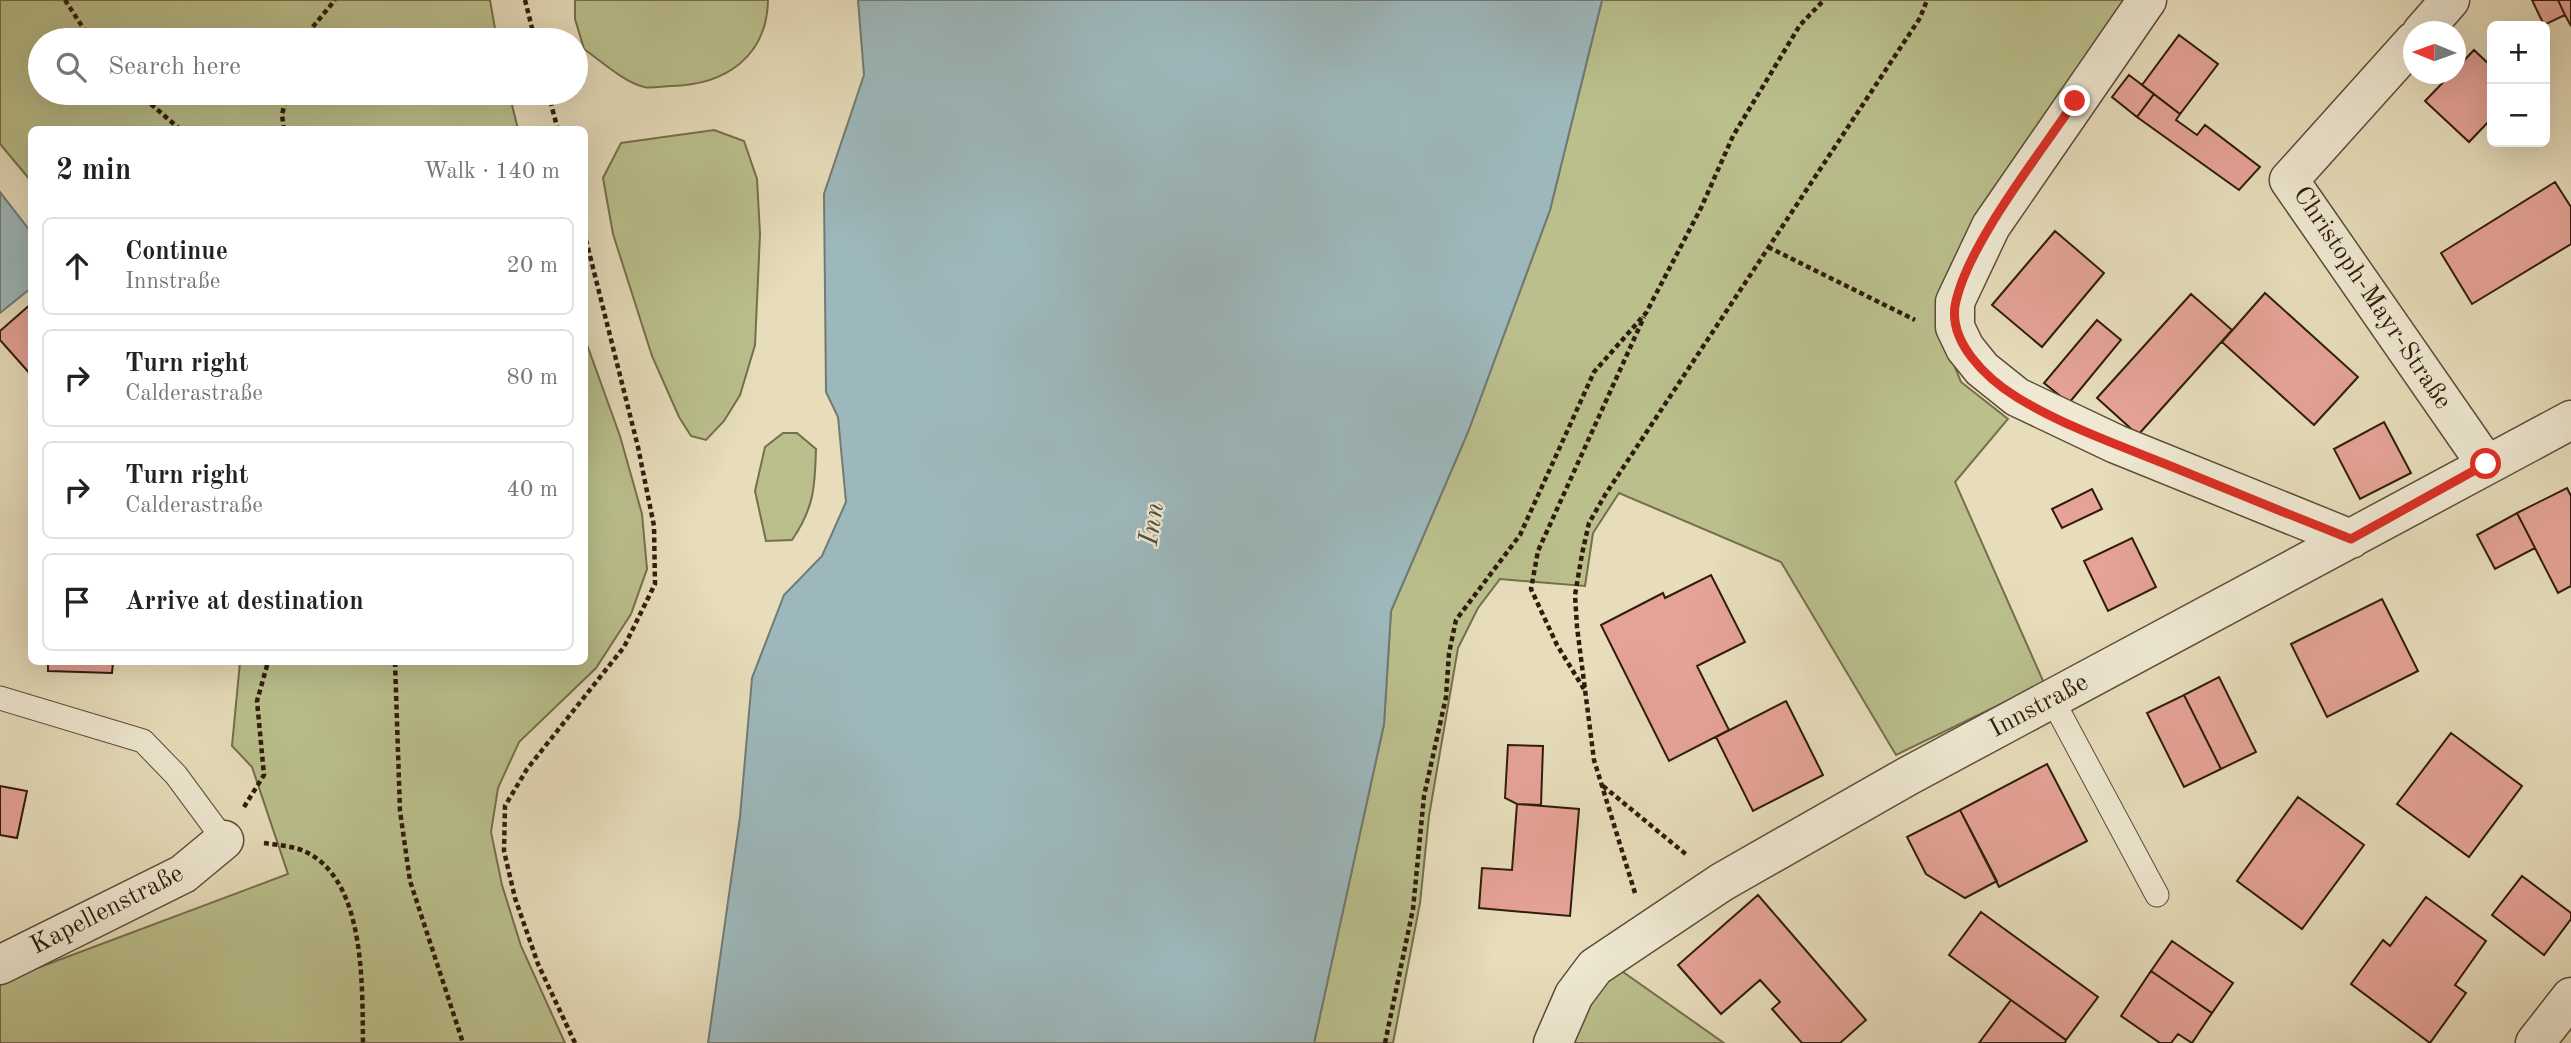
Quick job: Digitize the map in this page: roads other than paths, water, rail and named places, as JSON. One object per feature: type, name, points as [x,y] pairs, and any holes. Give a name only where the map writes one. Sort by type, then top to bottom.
[{"type":"street","points":[[2147,0],[1991,226],[1955,302],[1955,327],[1965,348],[1982,369],[2017,397],[2116,444],[2351,539]]},
{"type":"street","points":[[2432,21],[2450,0]]},
{"type":"street","name":"Christoph-Mayr-Straße","points":[[2403,52],[2290,180],[2486,464]]},
{"type":"street","name":"Innstraße","points":[[1553,1043],[1574,995],[1595,967],[1646,930],[1722,882],[2052,699],[2571,420]]},
{"type":"street","name":"Kapellenstraße","points":[[0,965],[183,874],[224,840]]},
{"type":"street","points":[[2535,1043],[2571,997]]},
{"type":"lane","points":[[0,698],[143,741],[176,775],[224,840]]},
{"type":"lane","points":[[2052,699],[2157,895]]},
{"type":"water","name":"Inn","points":[[858,0],[1602,0],[1550,210],[1468,432],[1391,611],[1384,724],[1314,1043],[708,1043],[740,817],[752,678],[784,595],[822,556],[846,502],[838,417],[826,392],[824,194],[864,75]]},
{"type":"water","points":[[0,192],[28,228],[28,290],[0,313]]}]
